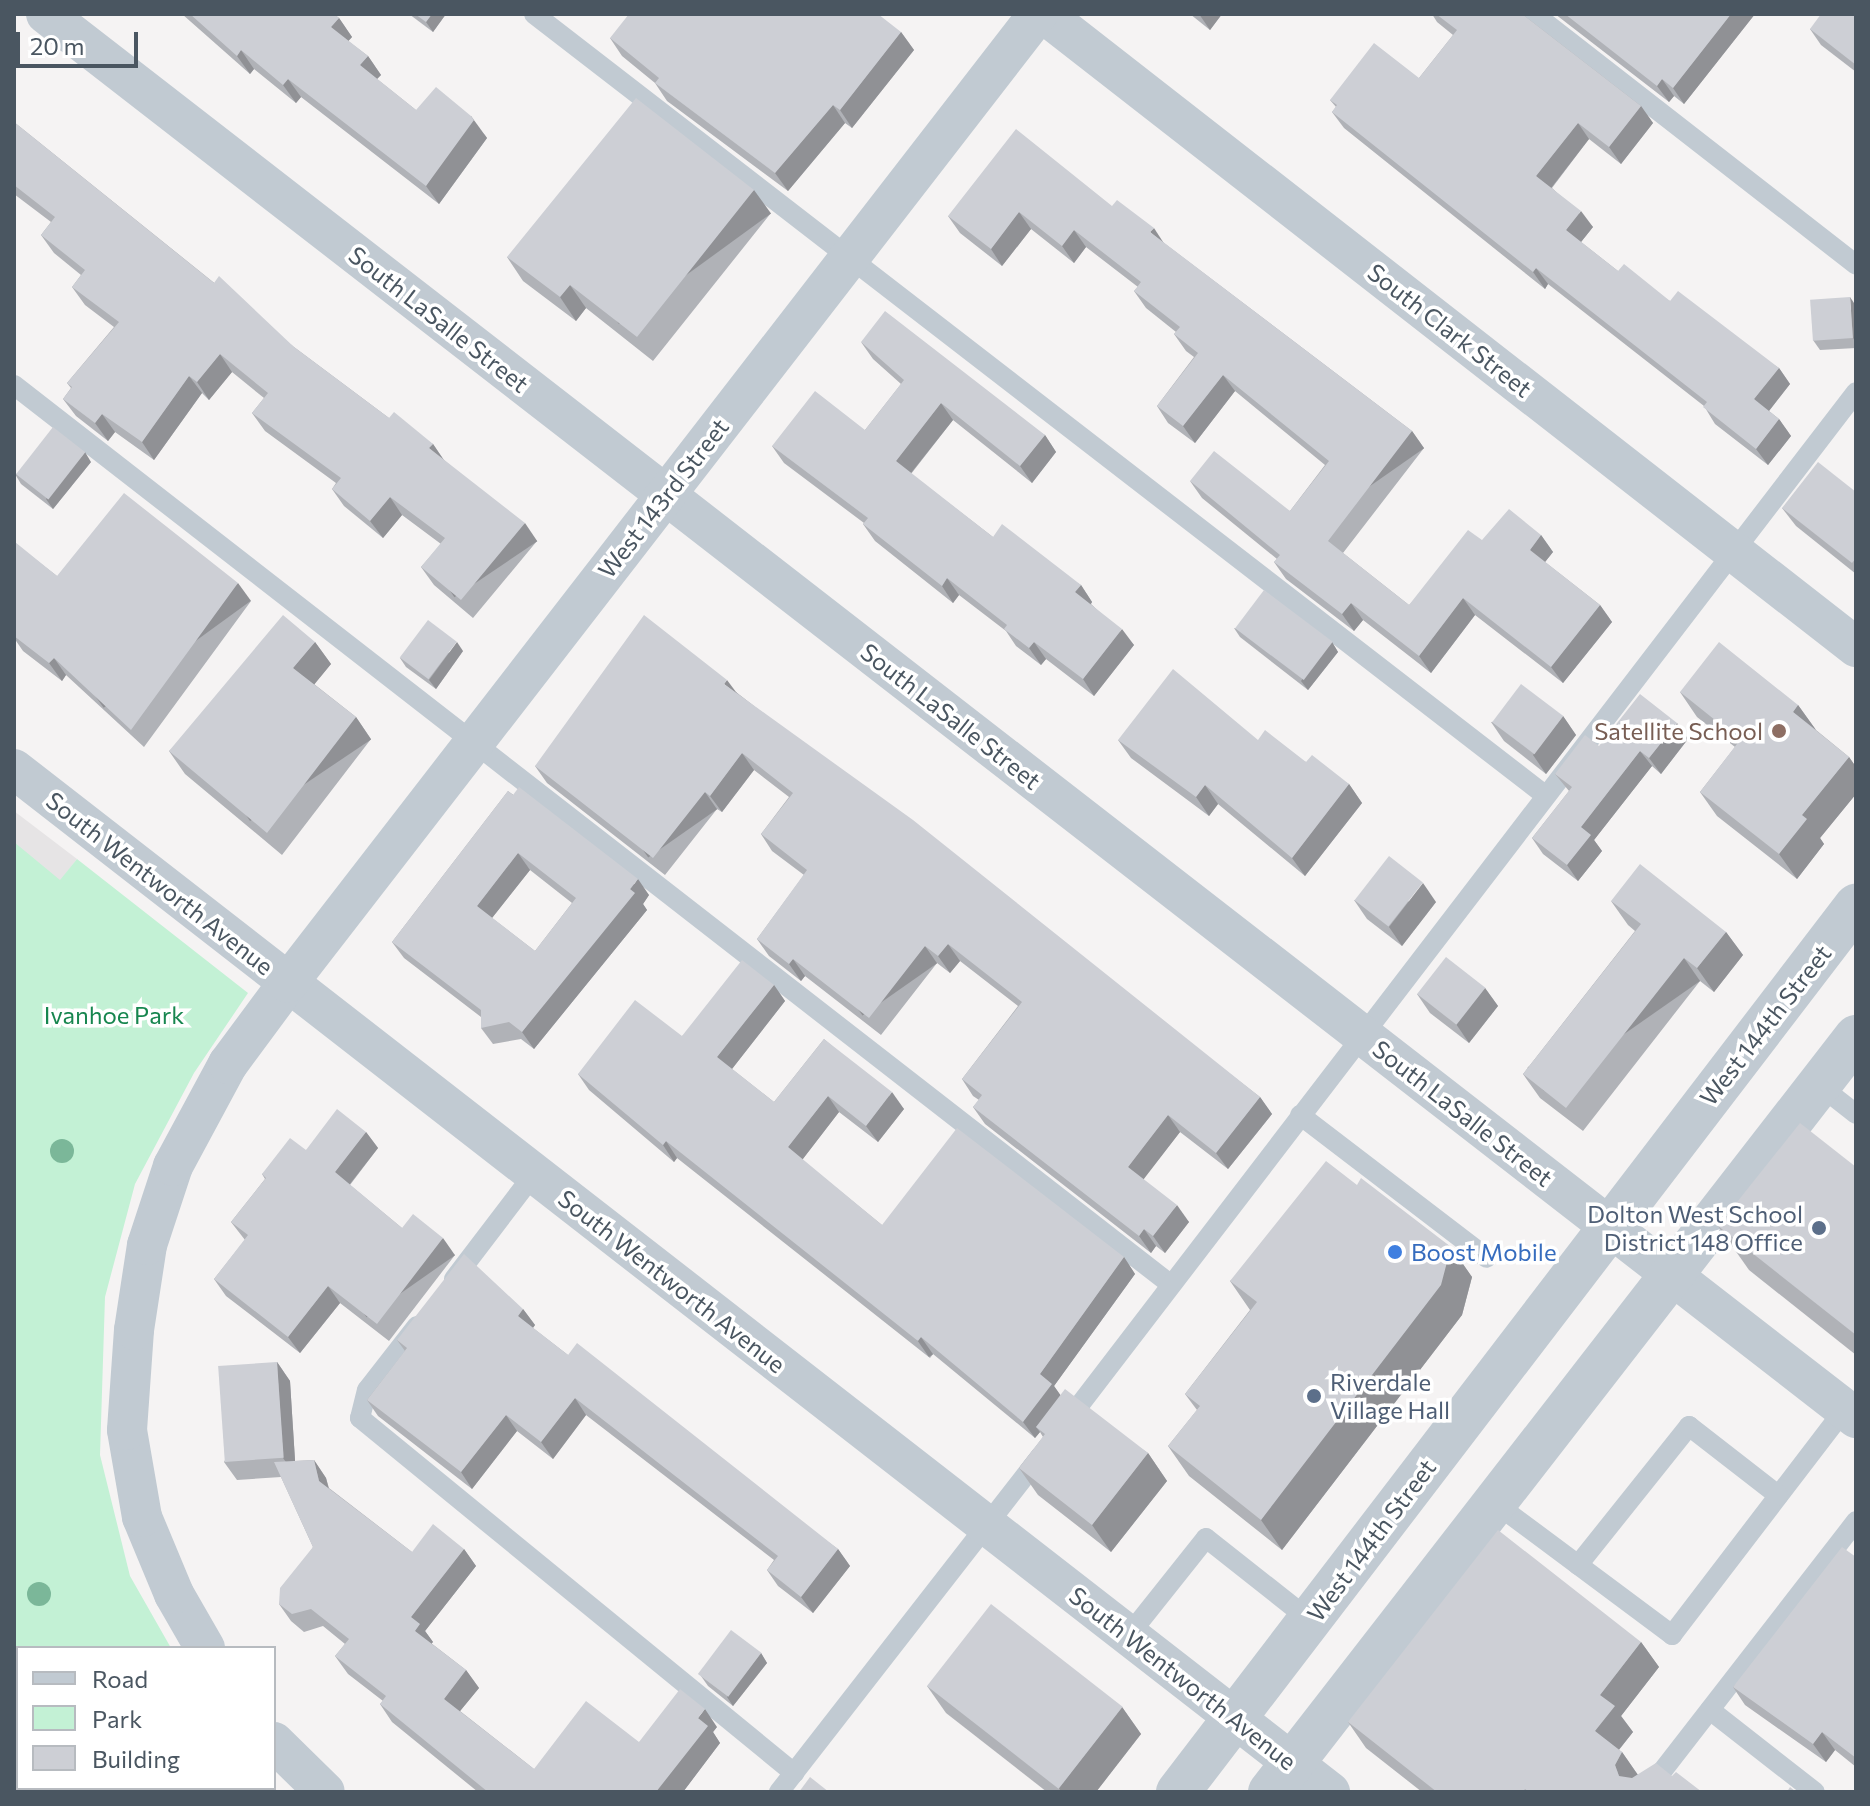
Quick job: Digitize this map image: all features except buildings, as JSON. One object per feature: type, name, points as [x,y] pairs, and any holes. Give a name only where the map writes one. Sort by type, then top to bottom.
[{"type":"street","name":"South LaSalle Street","points":[[46,14],[1850,1414]]},
{"type":"street","name":"West 143rd Street","points":[[204,1646],[142,1517],[127,1430],[134,1330],[147,1245],[173,1166],[228,1064],[288,983],[1041,14]]},
{"type":"street","name":"South Clark Street","points":[[1041,14],[1856,647]]},
{"type":"street","name":"South Wentworth Avenue","points":[[14,769],[1236,1719],[1282,1778],[1330,1792]]},
{"type":"street","name":"West 144th Street","points":[[1178,1792],[1856,906]]},
{"type":"street","points":[[1282,1778],[1856,1037]]},
{"type":"street","points":[[276,1744],[325,1792]]},
{"type":"lane","points":[[534,14],[1545,795]]},
{"type":"lane","points":[[1534,14],[1856,265]]},
{"type":"lane","points":[[14,385],[1170,1284]]},
{"type":"lane","points":[[779,1792],[988,1527],[1361,1034],[1856,392]]},
{"type":"lane","points":[[1819,1085],[1856,1114]]},
{"type":"lane","points":[[1300,1115],[1487,1258]]},
{"type":"lane","points":[[534,1174],[367,1390],[360,1418],[794,1773]]},
{"type":"lane","points":[[1495,1503],[1672,1635],[1778,1495],[1850,1414]]},
{"type":"lane","points":[[1578,1565],[1689,1426],[1778,1495]]},
{"type":"lane","points":[[1646,1792],[1856,1521]]},
{"type":"lane","points":[[1128,1636],[1206,1538],[1310,1620]]},
{"type":"lane","points":[[1710,1710],[1815,1792]]},
{"type":"shaded area","points":[[14,811],[77,859],[14,941]]},
{"type":"green space","name":"Ivanhoe Park","points":[[14,842],[60,880],[77,859],[248,993],[194,1073],[135,1184],[105,1297],[100,1455],[130,1576],[170,1646],[16,1646],[16,1790],[270,1792],[14,1792]]},
{"type":"place","name":"Satellite School","points":[[1779,731]]},
{"type":"place","name":"Dolton West School District 148 Office","points":[[1819,1228]]},
{"type":"place","name":"Boost Mobile","points":[[1395,1252]]},
{"type":"place","name":"Riverdale Village Hall","points":[[1314,1396]]}]
